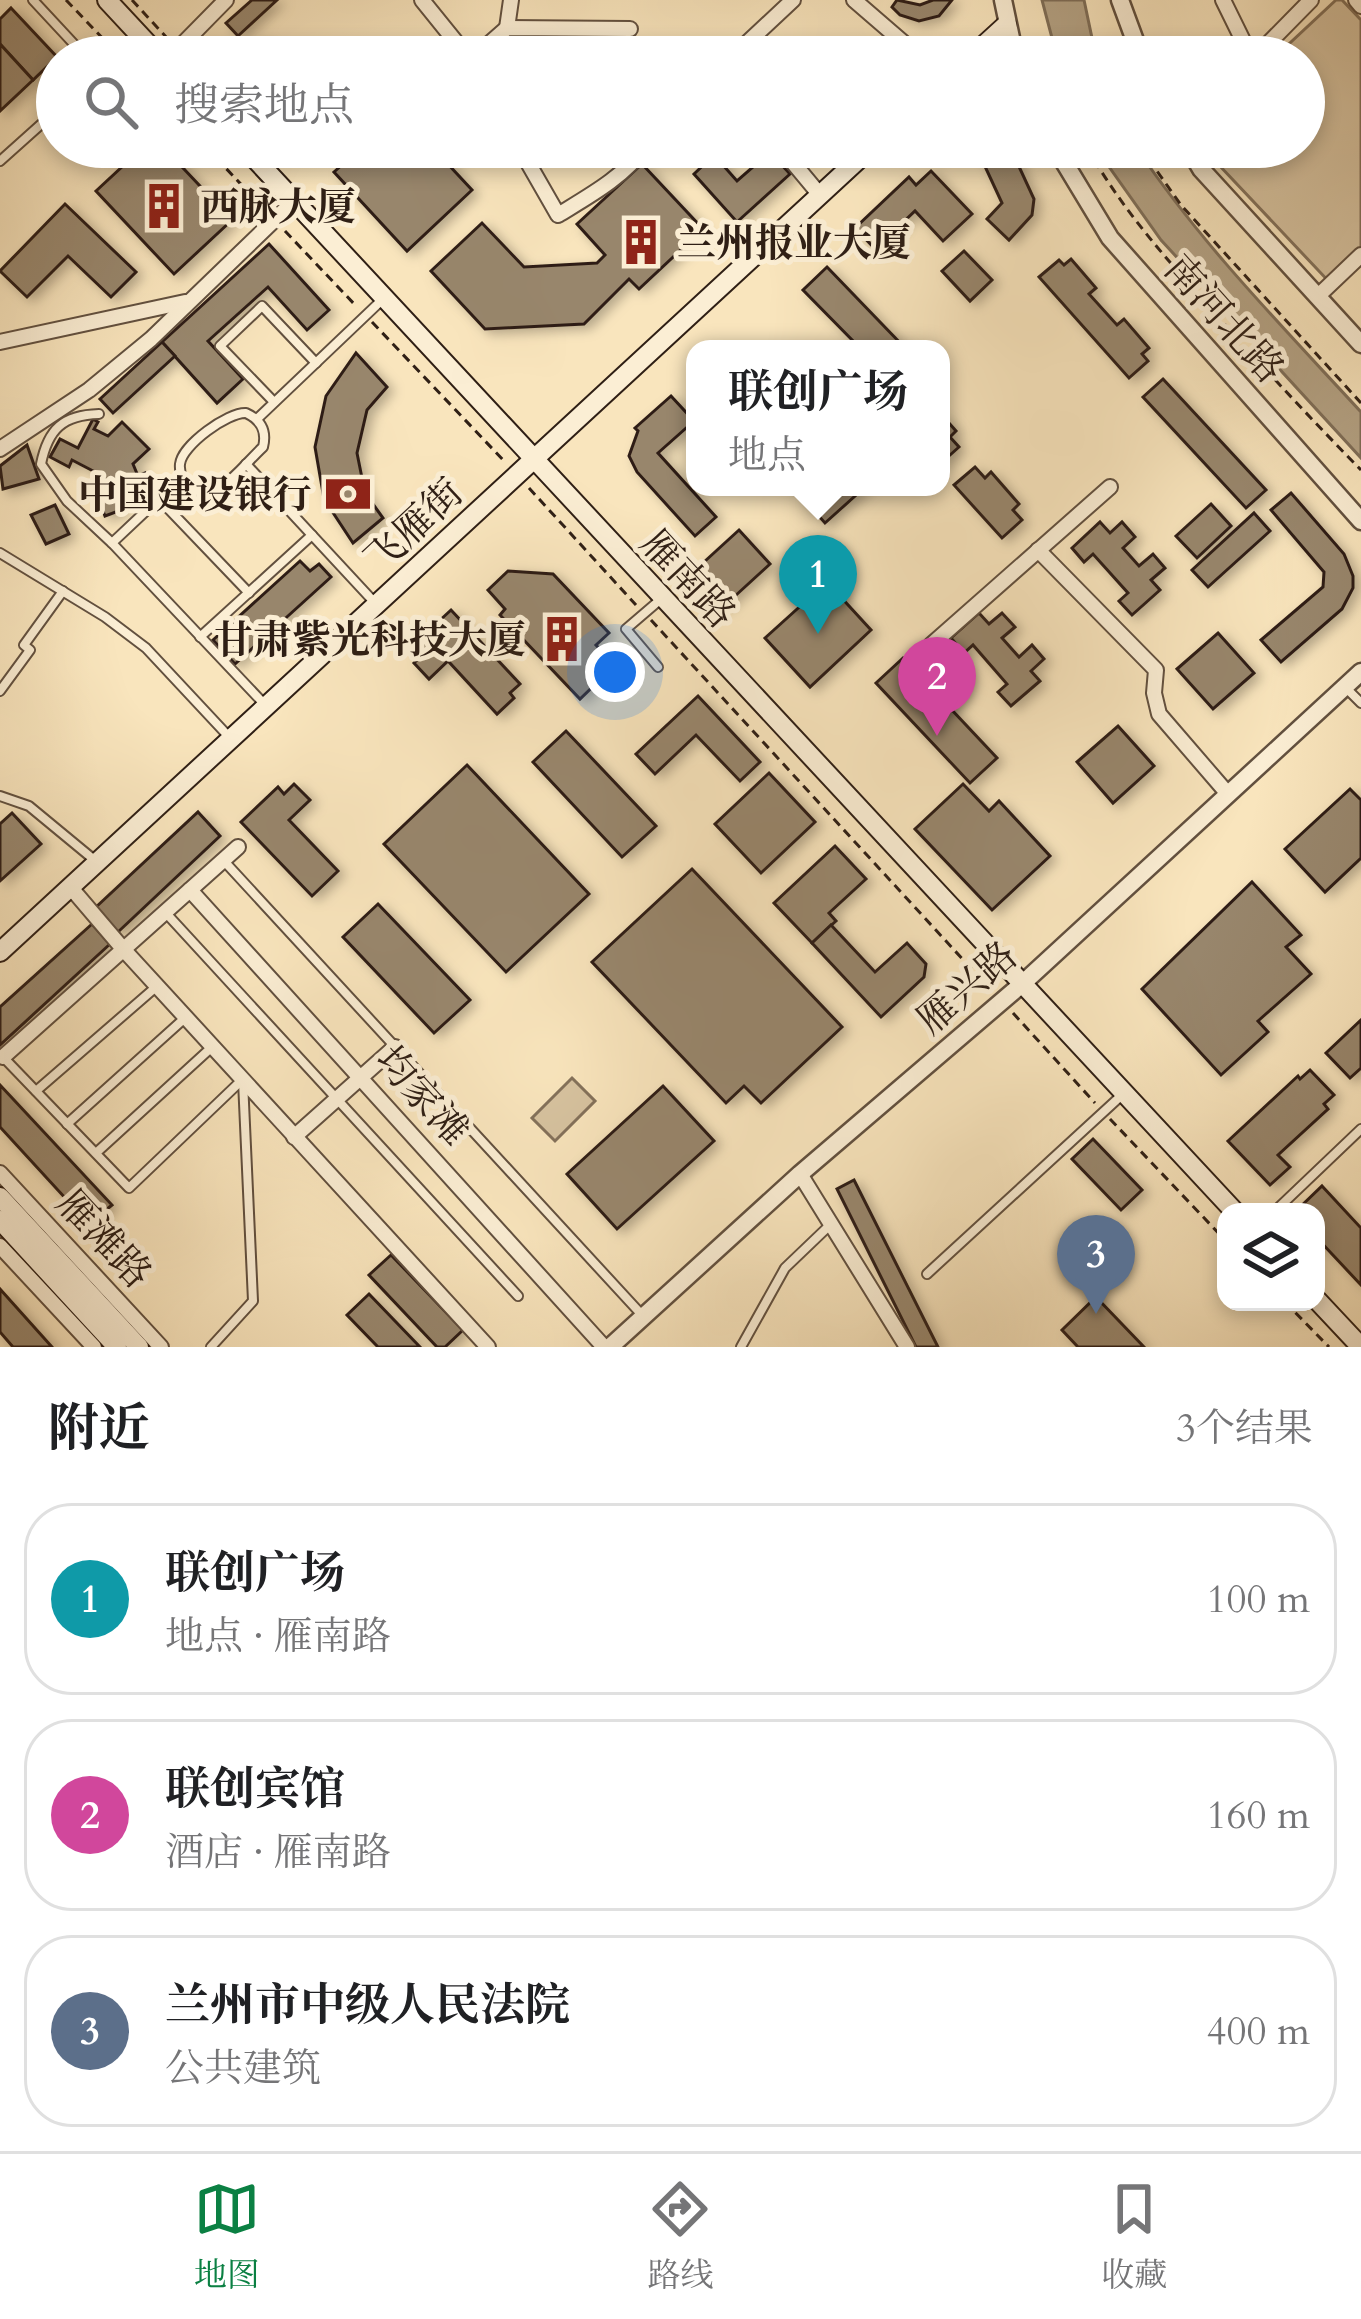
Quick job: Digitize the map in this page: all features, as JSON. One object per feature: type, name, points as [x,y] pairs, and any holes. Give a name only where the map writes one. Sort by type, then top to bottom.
[{"type":"main road","points":[[107,0],[140,35]]},
{"type":"main road","points":[[994,36],[1006,25]]},
{"type":"main road","name":"雁南路","points":[[263,168],[1227,1203]]},
{"type":"main road","name":"飞雁街","points":[[0,952],[268,709],[844,168]]},
{"type":"main road","name":"雁滩路","points":[[0,1197],[139,1347]]},
{"type":"main road","name":"雁滩路","points":[[0,1220],[117,1347]]},
{"type":"main road","points":[[1325,1309],[1361,1347]]},
{"type":"street","points":[[189,36],[226,0]]},
{"type":"street","points":[[422,0],[453,36]]},
{"type":"street","points":[[507,28],[511,0]]},
{"type":"street","points":[[754,36],[793,0]]},
{"type":"street","points":[[854,0],[896,36]]},
{"type":"street","points":[[1003,0],[1009,36]]},
{"type":"street","points":[[1120,0],[1133,36]]},
{"type":"street","points":[[1223,0],[1242,36]]},
{"type":"street","points":[[1274,36],[1311,0]]},
{"type":"street","points":[[497,36],[507,28],[630,28]]},
{"type":"street","points":[[532,168],[558,215],[626,168]]},
{"type":"street","points":[[798,168],[820,195]]},
{"type":"street","name":"南河北路","points":[[1068,168],[1110,238],[1361,521]]},
{"type":"street","points":[[1200,168],[1361,344]]},
{"type":"street","points":[[0,449],[88,391],[294,201]]},
{"type":"street","points":[[1318,296],[1361,255]]},
{"type":"street","points":[[0,342],[190,301]]},
{"type":"street","points":[[931,645],[1110,487]]},
{"type":"street","points":[[1038,550],[1156,670],[1159,714],[1228,794]]},
{"type":"street","name":"雁兴路","points":[[607,1347],[1022,984],[1361,672]]},
{"type":"street","points":[[3,1057],[238,847]]},
{"type":"street","points":[[72,889],[488,1347]]},
{"type":"street","name":"均家滩","points":[[190,890],[607,1347]]},
{"type":"street","points":[[293,1137],[394,1047]]},
{"type":"street","name":"雁滩路","points":[[0,1173],[160,1347]]},
{"type":"street","points":[[800,1174],[907,1347]]},
{"type":"street","points":[[0,1246],[94,1347]]},
{"type":"lane","points":[[33,0],[66,36]]},
{"type":"lane","points":[[0,161],[36,129]]},
{"type":"lane","points":[[257,419],[384,298]]},
{"type":"lane","points":[[274,402],[220,346],[248,319],[262,306],[316,362]]},
{"type":"lane","points":[[99,413],[65,421],[46,442],[41,464],[67,500],[268,709]]},
{"type":"lane","points":[[112,543],[182,477],[184,453],[229,414],[246,413],[257,419],[264,430],[263,447],[212,492],[194,490],[182,477]]},
{"type":"lane","points":[[246,464],[377,605]]},
{"type":"lane","points":[[160,499],[249,593]]},
{"type":"lane","points":[[200,637],[312,535]]},
{"type":"lane","points":[[0,553],[146,648],[233,741]]},
{"type":"lane","points":[[0,691],[30,650],[23,645],[63,591]]},
{"type":"lane","points":[[658,667],[626,629],[662,598]]},
{"type":"lane","points":[[1345,687],[1361,704]]},
{"type":"lane","points":[[0,796],[29,806],[99,864]]},
{"type":"lane","points":[[223,860],[642,1315]]},
{"type":"lane","points":[[166,912],[518,1296]]},
{"type":"lane","points":[[36,1092],[158,986]]},
{"type":"lane","points":[[67,1124],[186,1017]]},
{"type":"lane","points":[[96,1153],[213,1046]]},
{"type":"lane","points":[[3,1057],[128,1187],[243,1079]]},
{"type":"lane","points":[[211,1347],[253,1301],[243,1079]]},
{"type":"lane","points":[[927,1274],[1124,1093]]},
{"type":"lane","points":[[1283,1203],[1361,1129]]},
{"type":"lane","points":[[741,1347],[784,1268],[833,1222]]},
{"type":"path","points":[[66,0],[99,36]]},
{"type":"path","points":[[132,0],[156,36]]},
{"type":"path","points":[[226,168],[516,474],[1217,1232]]},
{"type":"path","points":[[1099,168],[1152,242],[1289,397],[1361,470]]},
{"type":"path","points":[[1155,168],[1181,205],[1361,403]]},
{"type":"path","points":[[1294,1311],[1329,1347]]},
{"type":"shaded area","points":[[1042,0],[1084,0],[1092,36],[1051,36]]},
{"type":"shaded area","points":[[1336,0],[1342,0],[1361,20],[1361,262],[1334,287],[1222,168],[1325,168],[1325,36],[1297,36]]},
{"type":"shaded area","points":[[1110,168],[1151,168],[1215,251],[1361,412],[1361,458],[1161,240]]},
{"type":"shaded area","points":[[572,1078],[595,1101],[555,1141],[532,1118]]},
{"type":"building","points":[[252,0],[277,0],[238,36],[226,23]]},
{"type":"building","points":[[897,0],[920,5],[952,0],[939,16],[919,21],[900,15],[892,7]]},
{"type":"building","points":[[11,8],[37,36],[33,80],[0,44],[0,19]]},
{"type":"building","points":[[0,44],[33,80],[0,111]]},
{"type":"building","name":"西脉大厦","points":[[121,168],[183,168],[232,220],[174,274],[96,191]]},
{"type":"building","points":[[338,168],[452,168],[472,190],[407,251],[334,172]]},
{"type":"building","name":"兰州报业大厦","points":[[638,168],[646,168],[703,229],[639,289],[629,279],[584,324],[485,329],[431,271],[482,223],[524,267],[597,263],[605,255],[577,224]]},
{"type":"building","points":[[700,168],[726,168],[737,181],[752,168],[785,168],[790,174],[737,222],[694,174]]},
{"type":"building","points":[[986,168],[1020,168],[1034,199],[1032,215],[1009,240],[987,219],[1002,203]]},
{"type":"building","points":[[931,171],[972,214],[943,241],[915,211],[875,249],[855,228],[909,177],[916,185]]},
{"type":"building","points":[[65,204],[136,272],[111,297],[68,256],[27,297],[0,271]]},
{"type":"building","points":[[269,244],[329,310],[307,330],[268,287],[208,341],[243,379],[217,403],[162,342]]},
{"type":"building","points":[[964,251],[992,280],[970,301],[942,271]]},
{"type":"building","points":[[1071,259],[1096,288],[1089,294],[1117,325],[1124,319],[1149,348],[1142,354],[1148,361],[1129,378],[1039,277],[1059,260],[1064,265]]},
{"type":"building","points":[[827,267],[897,340],[852,340],[803,290]]},
{"type":"building","points":[[162,342],[175,356],[113,413],[100,399]]},
{"type":"building","points":[[356,353],[387,387],[367,410],[357,453],[365,493],[383,518],[353,543],[324,499],[315,447],[326,396]]},
{"type":"building","points":[[1163,379],[1266,490],[1246,508],[1143,397]]},
{"type":"building","points":[[671,396],[686,412],[686,428],[658,453],[686,484],[686,496],[697,496],[716,517],[695,536],[637,472],[629,456],[635,428]]},
{"type":"building","points":[[93,419],[98,422],[94,429],[108,436],[122,422],[149,449],[133,464],[138,476],[145,473],[147,478],[116,490],[124,509],[105,516],[95,472],[72,460],[69,467],[50,457],[60,439],[78,448]]},
{"type":"building","points":[[27,445],[39,479],[3,489],[0,466]]},
{"type":"building","points":[[975,467],[985,478],[991,472],[1019,504],[1013,510],[1022,520],[1002,538],[954,485]]},
{"type":"building","points":[[1291,493],[1344,554],[1353,588],[1342,609],[1281,662],[1261,640],[1323,587],[1324,572],[1271,510]]},
{"type":"building","points":[[801,496],[855,496],[825,523]]},
{"type":"building","points":[[1211,504],[1231,526],[1197,558],[1176,536]]},
{"type":"building","points":[[55,505],[69,534],[46,544],[31,515]]},
{"type":"building","points":[[1254,513],[1270,531],[1208,587],[1192,570]]},
{"type":"building","points":[[1100,522],[1110,533],[1122,522],[1135,537],[1123,548],[1139,566],[1153,554],[1165,568],[1151,580],[1160,590],[1132,615],[1119,601],[1128,593],[1093,554],[1084,562],[1072,548]]},
{"type":"building","points":[[739,530],[770,564],[723,607],[692,573]]},
{"type":"building","points":[[300,561],[310,571],[319,564],[331,577],[235,664],[213,640]]},
{"type":"building","name":"甘肃紫光科技大厦","points":[[508,571],[553,574],[609,633],[596,645],[615,665],[580,699],[500,615],[505,609],[488,590]]},
{"type":"building","points":[[827,582],[871,630],[810,687],[765,638]]},
{"type":"building","points":[[451,610],[520,684],[510,693],[514,698],[497,714],[448,661],[429,679],[414,663],[420,657],[411,647]]},
{"type":"building","points":[[979,613],[989,624],[1002,613],[1015,627],[1002,638],[1019,657],[1032,645],[1044,659],[1031,671],[1040,681],[1011,706],[998,692],[1007,684],[973,645],[964,653],[951,638]]},
{"type":"building","points":[[1218,633],[1254,673],[1213,709],[1177,669]]},
{"type":"building","points":[[903,658],[997,758],[970,783],[876,683]]},
{"type":"building","points":[[698,696],[760,762],[740,781],[696,735],[655,774],[636,754]]},
{"type":"building","points":[[1118,726],[1154,766],[1113,803],[1077,762]]},
{"type":"building","points":[[566,731],[656,826],[622,857],[533,762]]},
{"type":"building","points":[[467,765],[589,894],[506,972],[384,844]]},
{"type":"building","points":[[769,773],[815,822],[761,873],[715,824]]},
{"type":"building","points":[[294,784],[310,800],[289,820],[338,871],[312,896],[241,822],[278,787],[284,794]]},
{"type":"building","points":[[963,784],[989,811],[999,801],[1050,856],[992,910],[915,829]]},
{"type":"building","points":[[1350,789],[1361,800],[1361,858],[1325,892],[1285,849]]},
{"type":"building","points":[[198,812],[220,836],[118,932],[95,908]]},
{"type":"building","points":[[12,813],[41,844],[0,881],[0,824]]},
{"type":"building","points":[[835,846],[866,879],[829,913],[836,921],[812,943],[774,903]]},
{"type":"building","points":[[692,869],[842,1027],[761,1103],[744,1086],[726,1103],[592,962]]},
{"type":"building","points":[[1252,882],[1301,935],[1286,947],[1311,974],[1258,1021],[1268,1032],[1221,1075],[1142,989]]},
{"type":"building","points":[[378,904],[470,1000],[434,1033],[343,937]]},
{"type":"building","points":[[92,924],[110,944],[0,1045],[0,1007]]},
{"type":"building","points":[[831,925],[875,972],[907,943],[926,964],[924,977],[881,1017],[812,943]]},
{"type":"building","points":[[1361,1020],[1361,1068],[1350,1078],[1326,1053]]},
{"type":"building","points":[[1310,1070],[1334,1095],[1324,1104],[1328,1109],[1278,1155],[1290,1167],[1270,1185],[1228,1141]]},
{"type":"building","points":[[0,1085],[112,1205],[89,1224],[0,1127]]},
{"type":"building","points":[[663,1086],[714,1141],[617,1229],[567,1174]]},
{"type":"building","points":[[1093,1139],[1142,1190],[1121,1210],[1072,1159]]},
{"type":"building","points":[[854,1180],[938,1347],[916,1347],[837,1189]]},
{"type":"building","points":[[1322,1186],[1361,1228],[1361,1285],[1325,1247],[1325,1203],[1304,1203]]},
{"type":"building","points":[[391,1255],[463,1330],[445,1347],[437,1347],[369,1275]]},
{"type":"building","points":[[0,1289],[52,1347],[13,1347],[0,1332]]},
{"type":"building","points":[[369,1294],[420,1347],[378,1347],[347,1315]]},
{"type":"building","points":[[1096,1297],[1144,1347],[1078,1347],[1062,1330]]},
{"type":"place","name":"西脉大厦","points":[[164,206]]},
{"type":"place","name":"兰州报业大厦","points":[[641,242]]},
{"type":"place","name":"中国建设银行","points":[[348,494]]},
{"type":"place","name":"联创广场","points":[[818,634]]},
{"type":"place","name":"甘肃紫光科技大厦","points":[[562,639]]},
{"type":"place","name":"联创宾馆","points":[[937,736]]},
{"type":"place","name":"兰州市中级人民法院","points":[[1096,1314]]}]
